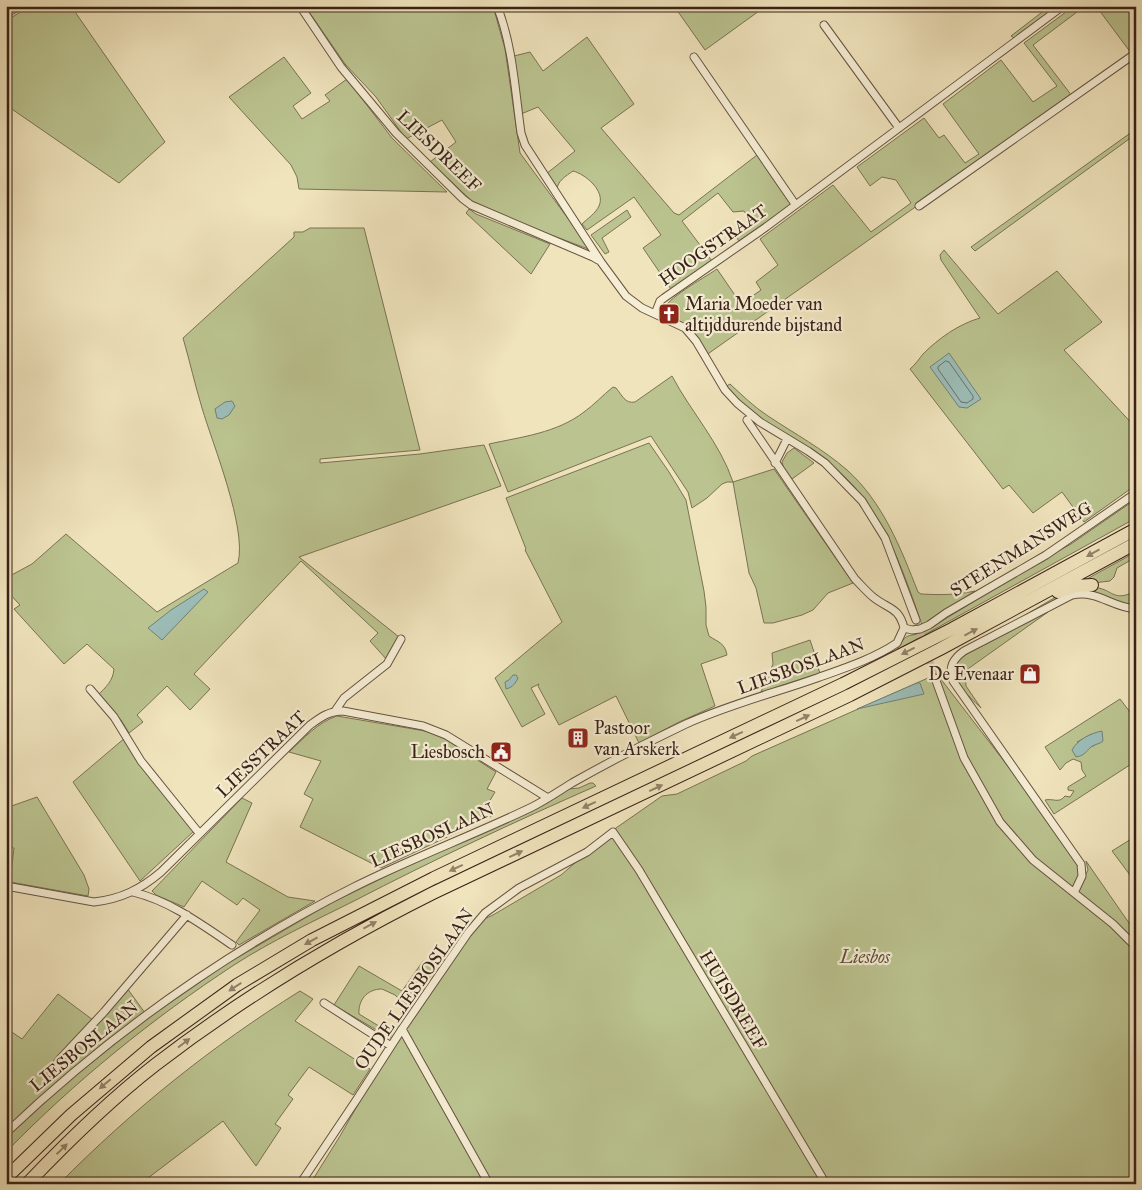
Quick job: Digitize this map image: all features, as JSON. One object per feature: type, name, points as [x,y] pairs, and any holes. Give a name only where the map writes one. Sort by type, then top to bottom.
[{"type":"highway","points":[[7,1177],[71,1115],[151,1047],[238,986],[312,940],[434,878],[851,680],[952,629],[1136,529]]},
{"type":"highway","points":[[27,1184],[102,1111],[154,1066],[212,1023],[335,944],[433,893],[850,695],[1002,616],[1136,543]]},
{"type":"highway","points":[[1002,616],[1030,606],[1064,589],[1092,585]]},
{"type":"street","points":[[6,14],[19,6]]},
{"type":"street","name":"LIESDREEF","points":[[300,6],[341,68],[396,133],[463,199],[471,205],[601,262]]},
{"type":"street","points":[[497,6],[507,38],[521,133],[525,146],[601,262],[626,296],[642,308],[684,328],[696,342],[725,390],[737,403],[760,422],[825,463],[862,501],[885,538],[916,620]]},
{"type":"street","name":"HOOGSTRAAT","points":[[655,314],[660,301],[766,227],[1063,6]]},
{"type":"street","points":[[824,25],[898,128]]},
{"type":"street","points":[[919,206],[1136,53]]},
{"type":"street","points":[[694,58],[795,204]]},
{"type":"street","points":[[747,420],[855,580],[874,597],[898,613],[904,628]]},
{"type":"street","points":[[775,463],[787,439]]},
{"type":"street","name":"STEENMANSWEG","points":[[904,628],[920,629],[1046,555],[1136,492]]},
{"type":"street","points":[[1074,893],[1082,876],[1081,864],[953,681],[951,667],[954,660],[964,651],[1072,595],[1089,593],[1118,606],[1136,609]]},
{"type":"street","name":"LIESBOSLAAN","points":[[6,1133],[119,1035],[158,1006],[241,951],[317,907],[354,887],[532,807],[588,774],[688,723],[850,667],[890,648],[897,643],[904,628]]},
{"type":"street","points":[[335,711],[344,698],[387,664],[402,638]]},
{"type":"street","points":[[935,678],[964,758],[1000,822],[1033,860],[1113,924],[1136,947]]},
{"type":"street","points":[[90,689],[114,717],[141,761],[199,833]]},
{"type":"street","points":[[335,711],[423,726],[446,735],[548,798]]},
{"type":"street","name":"LIESSTRAAT","points":[[6,886],[94,902],[109,901],[133,892],[150,882],[310,725],[322,716],[335,711]]},
{"type":"street","name":"OUDE LIESBOSLAAN","points":[[300,1184],[402,1029],[468,933],[485,913],[519,888],[587,852],[613,832]]},
{"type":"street","name":"HUISDREEF","points":[[613,832],[639,870],[826,1184]]},
{"type":"street","points":[[150,882],[148,894],[152,898]]},
{"type":"street","points":[[133,892],[152,898],[188,915],[232,945]]},
{"type":"street","points":[[51,1074],[59,1060],[104,1012],[188,915]]},
{"type":"street","points":[[324,1003],[391,1046]]},
{"type":"street","points":[[402,1029],[490,1184]]},
{"type":"green space","points":[[30,6],[71,6],[165,142],[119,183],[6,105],[6,53],[10,49],[6,45],[6,21]]},
{"type":"green space","points":[[305,6],[493,6],[505,49],[520,153],[591,250],[527,226],[473,202],[430,162],[456,142],[442,120],[406,139],[376,97],[345,64]]},
{"type":"green space","points":[[674,6],[766,6],[705,50]]},
{"type":"green space","points":[[1050,6],[1059,6],[1016,39],[1011,36]]},
{"type":"green space","points":[[1074,6],[1085,6],[1033,45],[1072,96],[705,356],[678,321],[662,312],[677,295],[717,269],[741,304],[761,290],[756,282],[778,265],[760,239],[833,185],[871,232],[911,203],[896,180],[882,177],[870,186],[857,167],[924,118],[939,138],[944,135],[965,163],[979,154],[943,104],[1001,60],[1033,102],[1057,86],[1024,43]]},
{"type":"green space","points":[[1096,6],[1136,6],[1136,50],[1131,53]]},
{"type":"green space","points":[[587,37],[634,104],[601,128],[674,213],[679,215],[757,155],[792,204],[739,241],[735,235],[751,222],[744,211],[733,212],[718,193],[682,221],[712,261],[671,289],[643,248],[661,235],[634,197],[587,230],[582,224],[598,209],[600,195],[597,189],[588,179],[573,171],[560,181],[557,190],[546,174],[575,151],[538,107],[521,114],[514,56],[530,52],[543,71]]},
{"type":"green space","points":[[284,57],[311,93],[293,106],[302,119],[330,101],[325,95],[347,79],[392,138],[447,192],[299,189],[297,177],[291,165],[229,97]]},
{"type":"green space","points":[[1136,129],[1136,134],[975,251],[971,247]]},
{"type":"green space","points":[[469,209],[476,214],[550,244],[531,274],[466,213]]},
{"type":"green space","points":[[627,210],[631,217],[602,238],[609,252],[605,254],[591,235]]},
{"type":"green space","points":[[310,228],[364,228],[420,450],[320,459],[320,463],[420,454],[484,445],[501,486],[299,557],[399,637],[387,660],[370,641],[378,633],[301,561],[194,674],[210,689],[190,710],[167,686],[137,715],[143,722],[129,733],[121,720],[98,695],[111,680],[114,669],[87,644],[64,664],[14,609],[20,605],[6,590],[6,578],[32,564],[66,534],[157,612],[238,563],[238,529],[228,486],[202,408],[183,338],[294,237],[294,232],[303,232]]},
{"type":"green space","points":[[944,250],[998,314],[1057,271],[1102,322],[1064,350],[1136,428],[1136,485],[1084,522],[1062,492],[1033,513],[1009,485],[1003,489],[910,369],[936,342],[964,324],[980,318],[941,260],[940,255]]},
{"type":"green space","points":[[672,376],[721,454],[733,482],[722,484],[707,498],[692,508],[688,492],[651,436],[508,492],[489,444],[551,430],[562,425],[588,409],[613,387],[626,400],[635,402]]},
{"type":"green space","points":[[730,384],[763,412],[838,462],[860,483],[881,511],[890,527],[918,592],[921,594],[942,595],[975,591],[922,625],[897,557],[875,514],[861,495],[845,477],[827,462],[754,413],[725,387]]},
{"type":"green space","points":[[649,443],[686,500],[704,591],[706,625],[709,636],[721,643],[726,651],[727,655],[701,664],[715,706],[639,743],[616,696],[559,725],[538,686],[539,684],[531,688],[545,714],[522,727],[495,678],[562,622],[525,550],[506,498]]},
{"type":"green space","points":[[794,448],[814,463],[792,479],[784,470],[782,462],[787,453]]},
{"type":"green space","points":[[774,469],[853,583],[828,593],[813,610],[802,615],[773,623],[764,623],[756,588],[749,573],[733,482]]},
{"type":"green space","points":[[1136,499],[1136,518],[897,650],[908,636],[924,632],[1071,544]]},
{"type":"green space","points":[[1136,552],[1136,557],[1117,568],[1114,577],[1110,581],[1076,585]]},
{"type":"green space","points":[[1093,587],[1100,588],[1117,596],[1136,591],[1136,608],[1074,592],[1008,625],[1061,594]]},
{"type":"green space","points":[[1048,612],[965,671],[966,686],[981,708],[964,691],[955,678],[956,664],[961,657]]},
{"type":"green space","points":[[810,640],[820,673],[761,692],[773,664],[772,653]]},
{"type":"green space","name":"Liesbos","points":[[937,674],[1017,778],[1085,876],[1088,870],[1086,861],[1136,933],[1136,939],[1132,941],[1136,949],[1136,1184],[310,1184],[380,1066],[471,925],[493,915],[561,875],[616,828],[662,796],[677,794],[746,761],[752,756]]},
{"type":"green space","points":[[1120,699],[1136,720],[1136,761],[1054,814],[1045,800],[1060,800],[1065,796],[1070,797],[1074,791],[1068,790],[1068,787],[1086,776],[1082,770],[1081,762],[1073,759],[1060,770],[1045,747]],"holes":[[[1092,734],[1094,746],[1077,742]]]},
{"type":"green space","points":[[337,716],[431,732],[445,739],[496,772],[487,789],[495,792],[485,809],[494,815],[381,868],[300,827],[313,799],[304,794],[321,761],[289,752],[317,727]]},
{"type":"green space","points":[[126,737],[194,831],[140,881],[73,782]]},
{"type":"green space","points":[[590,783],[596,786],[504,827],[414,871],[293,931],[234,965],[204,985],[115,1052],[59,1101],[6,1152],[6,1138],[65,1084],[141,1023],[225,965],[329,904],[547,803],[568,789],[579,788]]},
{"type":"green space","points":[[37,797],[84,875],[89,889],[88,896],[10,882],[14,848],[6,847],[6,808]]},
{"type":"green space","points":[[242,798],[252,803],[226,862],[288,897],[315,901],[239,945],[236,942],[260,910],[243,898],[237,905],[202,881],[184,907],[156,895],[152,891]]},
{"type":"green space","points":[[1136,836],[1136,879],[1133,879],[1112,851]]},
{"type":"green space","points":[[423,961],[437,966],[401,1021],[401,1001],[395,995],[382,989],[368,993],[360,1004],[359,1014],[392,1034],[390,1038],[334,1005],[359,966],[402,991]]},
{"type":"green space","points":[[127,988],[145,1013],[6,1129],[6,1028],[22,1039],[58,994],[93,1020],[44,1073],[49,1079],[62,1059]]},
{"type":"green space","points":[[300,991],[313,999],[295,1021],[370,1069],[353,1095],[309,1067],[288,1095],[293,1099],[275,1124],[281,1128],[256,1166],[223,1121],[148,1178],[152,1184],[59,1184],[115,1130],[174,1080],[235,1034]]},
{"type":"water","points":[[949,353],[981,399],[967,408],[959,407],[930,367]]},
{"type":"water","points":[[232,401],[235,406],[229,415],[222,419],[217,418],[215,409],[225,402]]},
{"type":"water","points":[[204,589],[208,592],[162,640],[148,628],[171,610]]},
{"type":"water","points":[[513,675],[516,675],[518,678],[514,685],[506,689],[505,682]]},
{"type":"water","points":[[917,683],[920,683],[924,694],[857,709]]},
{"type":"water","points":[[1102,731],[1103,741],[1076,757],[1072,750],[1077,743],[1093,733]]},
{"type":"tunnel","points":[[916,620],[935,678]]},
{"type":"place","name":"Maria Moeder van altijddurende bijstand","points":[[669,314]]},
{"type":"place","name":"De Evenaar","points":[[1030,674]]},
{"type":"place","name":"Pastoor van Arskerk","points":[[578,738]]},
{"type":"place","name":"Liesbosch","points":[[501,752]]}]
